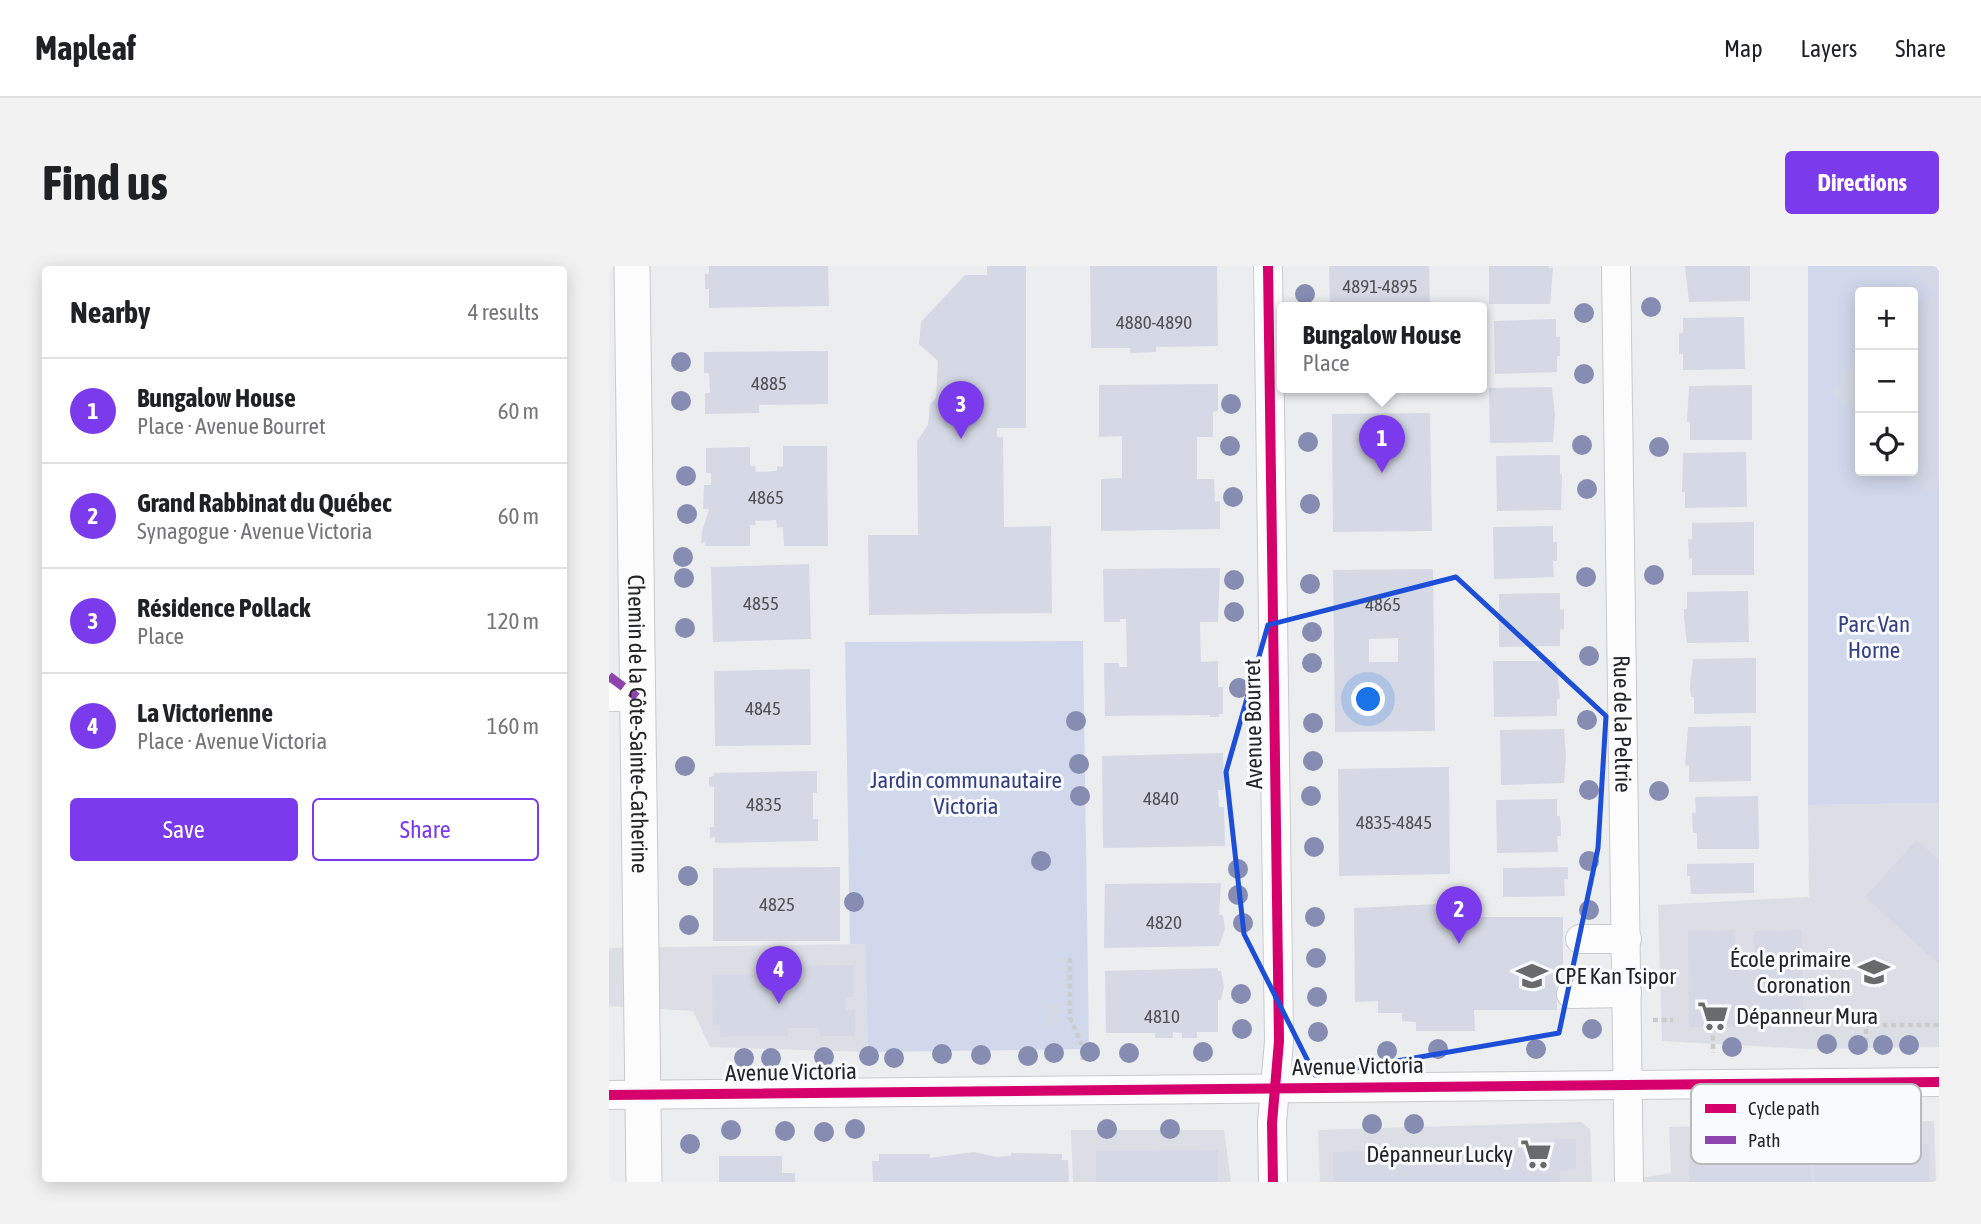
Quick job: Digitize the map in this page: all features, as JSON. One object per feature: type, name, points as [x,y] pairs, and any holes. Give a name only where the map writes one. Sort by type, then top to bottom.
[{"type":"main road","name":"Chemin de la Côte-Sainte-Catherine","points":[[632,266],[623,697],[625,1096],[643,1182]]},
{"type":"street","name":"Avenue Bourret","points":[[1268,266],[1279,1041],[1272,1129],[1273,1182]]},
{"type":"street","name":"Rue de la Peltrie","points":[[1615,266],[1629,1182]]},
{"type":"street","points":[[1580,939],[1627,939]]},
{"type":"street","points":[[1571,994],[1627,993]]},
{"type":"street","name":"Avenue Victoria","points":[[625,1096],[1939,1082]]},
{"type":"path","points":[[1070,958],[1070,1018],[1083,1049],[1083,1060]]},
{"type":"path","points":[[1653,1020],[1673,1020]]},
{"type":"path","points":[[1866,1051],[1866,1026],[1939,1025]]},
{"type":"path","points":[[1713,1027],[1713,1053]]},
{"type":"highlighted area","points":[[1456,577],[1606,716],[1598,848],[1559,1033],[1315,1075],[1244,934],[1226,772],[1268,625]]},
{"type":"shaded area","points":[[1939,803],[1939,1047],[1810,1049],[1662,1041],[1658,905],[1809,897],[1808,805]]},
{"type":"shaded area","points":[[865,944],[868,1052],[710,1047],[693,1011],[609,1006],[609,948]]},
{"type":"shaded area","points":[[1921,1121],[1934,1121],[1936,1182],[1616,1182],[1671,1173],[1669,1127],[1691,1127],[1691,1164],[1921,1164]]},
{"type":"shaded area","points":[[1582,1122],[1590,1129],[1592,1182],[1320,1182],[1318,1130]]},
{"type":"shaded area","points":[[1071,1130],[1224,1130],[1231,1182],[1073,1182]]},
{"type":"green space","name":"Parc Van Horne","points":[[1808,266],[1939,266],[1939,803],[1808,805]]},
{"type":"green space","name":"Jardin communautaire Victoria","points":[[1083,641],[1089,1049],[868,1052],[865,944],[850,944],[845,642]]},
{"type":"building","points":[[709,266],[828,266],[829,306],[709,308],[709,289],[705,289],[705,274],[709,274]]},
{"type":"building","points":[[987,266],[1026,266],[1026,428],[997,428],[997,437],[1003,437],[1004,527],[1051,526],[1052,613],[869,615],[868,535],[918,535],[917,441],[928,425],[930,404],[936,398],[938,361],[919,344],[921,322],[965,275],[987,275]]},
{"type":"building","points":[[1090,266],[1217,266],[1218,346],[1156,347],[1156,352],[1130,353],[1130,348],[1091,348]]},
{"type":"building","points":[[1329,266],[1429,266],[1430,302],[1330,302]]},
{"type":"building","points":[[1489,266],[1553,268],[1550,304],[1489,304]]},
{"type":"building","points":[[1685,266],[1750,266],[1750,301],[1689,302]]},
{"type":"building","points":[[1909,266],[1939,266],[1939,485],[1929,494],[1912,476],[1918,476],[1918,310],[1935,294]]},
{"type":"building","points":[[1744,317],[1745,369],[1683,370],[1683,354],[1679,354],[1679,333],[1683,333],[1683,318]]},
{"type":"building","points":[[1556,319],[1556,337],[1560,337],[1557,372],[1495,374],[1494,321]]},
{"type":"building","points":[[828,351],[828,404],[759,405],[759,413],[705,414],[705,393],[710,393],[709,373],[704,373],[704,352]]},
{"type":"building","points":[[1855,360],[1855,416],[1832,391],[1843,381],[1838,376]]},
{"type":"building","points":[[1218,384],[1218,411],[1213,412],[1213,437],[1197,437],[1197,479],[1214,479],[1215,502],[1220,501],[1220,529],[1101,531],[1101,479],[1122,478],[1122,436],[1099,437],[1099,385]]},
{"type":"building","points":[[1752,385],[1752,440],[1690,440],[1690,422],[1687,422],[1689,386]]},
{"type":"building","points":[[1552,387],[1555,415],[1553,442],[1490,443],[1489,388]]},
{"type":"building","points":[[1430,413],[1432,531],[1333,532],[1332,414]]},
{"type":"building","points":[[783,446],[827,446],[828,546],[784,546],[783,527],[777,528],[776,520],[755,521],[756,525],[750,525],[750,546],[705,546],[706,542],[701,543],[709,509],[703,509],[704,485],[711,485],[711,473],[706,473],[706,448],[750,447],[750,466],[755,466],[756,472],[777,471],[777,466],[783,467]]},
{"type":"building","points":[[1746,452],[1747,507],[1685,508],[1685,492],[1682,492],[1683,453]]},
{"type":"building","points":[[1560,455],[1561,510],[1497,511],[1496,456]]},
{"type":"building","points":[[1754,522],[1754,575],[1692,575],[1688,539],[1692,540],[1692,523]]},
{"type":"building","points":[[1553,526],[1553,542],[1557,542],[1557,561],[1553,561],[1554,577],[1494,579],[1493,527]]},
{"type":"building","points":[[809,564],[811,639],[713,642],[711,567]]},
{"type":"building","points":[[1220,568],[1218,622],[1200,622],[1201,662],[1218,661],[1218,687],[1223,687],[1223,714],[1219,714],[1219,717],[1105,716],[1104,663],[1119,663],[1119,667],[1127,667],[1126,619],[1120,619],[1120,622],[1104,622],[1103,569]]},
{"type":"building","points":[[1433,569],[1435,731],[1335,732],[1333,570]],"holes":[[[1398,638],[1398,662],[1369,662],[1369,639]]]},
{"type":"building","points":[[1748,591],[1749,642],[1687,643],[1684,609],[1687,609],[1687,592]]},
{"type":"building","points":[[1560,593],[1560,610],[1564,609],[1564,629],[1560,629],[1560,646],[1499,647],[1499,594]]},
{"type":"building","points":[[1756,658],[1756,713],[1694,714],[1694,697],[1691,697],[1690,686],[1693,659]]},
{"type":"building","points":[[1493,661],[1556,661],[1560,699],[1557,699],[1557,716],[1494,717]]},
{"type":"building","points":[[810,669],[811,745],[715,746],[714,671]]},
{"type":"building","points":[[1751,726],[1751,781],[1689,782],[1689,765],[1685,766],[1688,727]]},
{"type":"building","points":[[1564,729],[1564,783],[1501,785],[1500,730]]},
{"type":"building","points":[[1223,753],[1224,790],[1218,790],[1219,807],[1224,807],[1225,846],[1103,848],[1102,756]]},
{"type":"building","points":[[1449,767],[1450,874],[1339,876],[1338,769]]},
{"type":"building","points":[[817,771],[817,793],[813,793],[813,819],[818,819],[818,841],[715,843],[715,837],[710,838],[710,827],[714,827],[714,787],[709,786],[709,777],[714,776],[714,773]]},
{"type":"building","points":[[1758,796],[1759,849],[1697,849],[1697,833],[1693,833],[1692,813],[1696,813],[1695,797]]},
{"type":"building","points":[[1557,799],[1557,816],[1560,816],[1561,826],[1561,836],[1557,836],[1558,852],[1497,853],[1496,800]]},
{"type":"building","points":[[1917,840],[1939,860],[1939,964],[1865,897]]},
{"type":"building","points":[[1754,863],[1754,893],[1691,894],[1687,864]]},
{"type":"building","points":[[840,867],[840,941],[713,941],[713,868]]},
{"type":"building","points":[[1568,867],[1568,879],[1564,879],[1565,896],[1503,897],[1503,868]]},
{"type":"building","points":[[1221,883],[1219,915],[1223,915],[1225,929],[1219,946],[1104,948],[1105,884]]},
{"type":"building","points":[[1437,904],[1449,917],[1563,917],[1563,972],[1556,972],[1557,1010],[1474,1010],[1475,1031],[1416,1031],[1416,1022],[1402,1021],[1402,1013],[1378,1013],[1378,1001],[1355,1002],[1354,908]]},
{"type":"building","points":[[1735,930],[1735,964],[1755,963],[1754,931],[1802,930],[1803,1026],[1689,1027],[1688,931]]},
{"type":"building","points":[[854,965],[854,997],[846,997],[846,1010],[855,1010],[855,1036],[820,1036],[819,1028],[788,1028],[788,1036],[720,1037],[720,1024],[713,1025],[712,975],[778,974],[778,966]]},
{"type":"building","points":[[1218,968],[1224,987],[1221,1000],[1218,1000],[1218,1032],[1197,1032],[1197,1038],[1182,1038],[1182,1033],[1173,1032],[1173,1038],[1155,1038],[1155,1033],[1106,1033],[1105,971]]},
{"type":"building","points":[[1044,1005],[1060,1005],[1060,1025],[1043,1025]]},
{"type":"building","points":[[1554,1139],[1576,1139],[1576,1169],[1560,1171],[1560,1182],[1333,1182],[1333,1152],[1553,1148]]},
{"type":"building","points":[[1689,1143],[1691,1164],[1811,1164],[1812,1182],[1689,1182]]},
{"type":"building","points":[[1921,1144],[1929,1144],[1929,1182],[1814,1182],[1814,1164],[1921,1164]]},
{"type":"building","points":[[1218,1150],[1218,1182],[1096,1182],[1096,1151]]},
{"type":"building","points":[[974,1152],[996,1157],[1011,1156],[1011,1153],[1062,1154],[1062,1160],[1068,1160],[1069,1182],[873,1182],[872,1161],[879,1161],[879,1154],[930,1154],[930,1158]]},
{"type":"building","points":[[719,1156],[782,1156],[782,1173],[795,1173],[795,1182],[719,1182]]},
{"type":"marked path","points":[[609,676],[637,697]]},
{"type":"cycle path","points":[[1268,266],[1279,1041],[1272,1123],[1273,1182]]},
{"type":"cycle path","points":[[1734,1084],[1939,1082]]},
{"type":"cycle path","points":[[609,1095],[1691,1084]]},
{"type":"place","name":"Résidence Pollack","points":[[961,439]]},
{"type":"place","name":"Bungalow House","points":[[1382,473]]},
{"type":"place","name":"Grand Rabbinat du Québec","points":[[1459,944]]},
{"type":"place","name":"École primaire Coronation","points":[[1874,972]]},
{"type":"place","name":"CPE Kan Tsipor","points":[[1532,976]]},
{"type":"place","name":"La Victorienne","points":[[779,1004]]},
{"type":"place","name":"Dépanneur Mura","points":[[1713,1016]]},
{"type":"place","name":"Dépanneur Lucky","points":[[1536,1154]]}]
